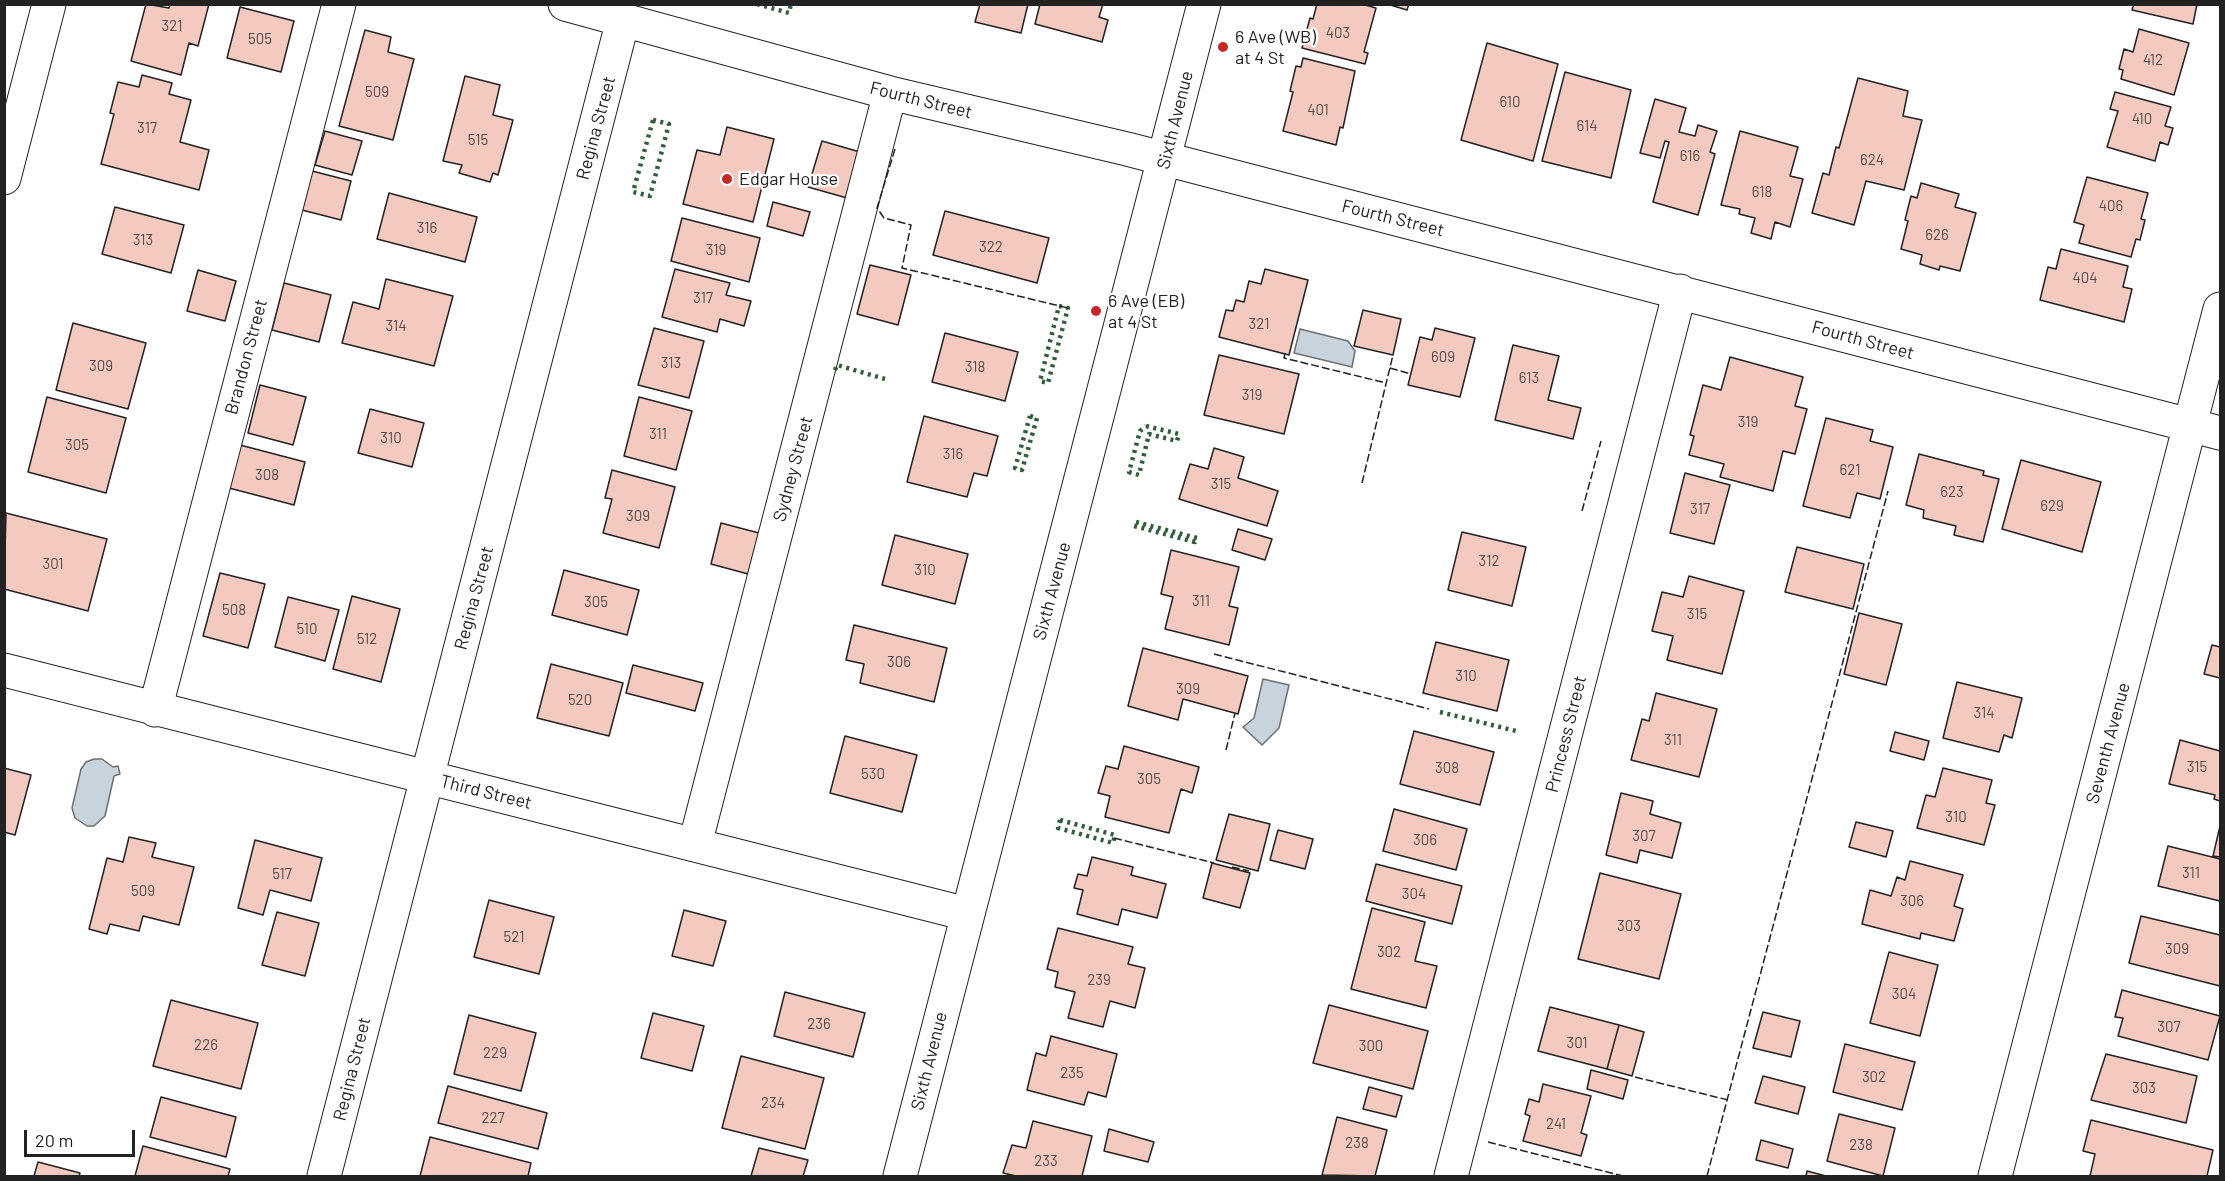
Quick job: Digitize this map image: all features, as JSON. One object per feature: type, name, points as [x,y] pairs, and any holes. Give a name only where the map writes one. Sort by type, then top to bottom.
[{"type":"street","points":[[5,171],[49,4]]},
{"type":"street","name":"Brandon Street","points":[[154,710],[339,4]]},
{"type":"street","name":"Fourth Street","points":[[565,4],[890,93],[1165,159],[2205,429]]},
{"type":"street","name":"Sixth Avenue","points":[[900,1176],[1204,4]]},
{"type":"street","name":"Regina Street","points":[[324,1176],[623,20]]},
{"type":"street","name":"Sydney Street","points":[[695,844],[890,93]]},
{"type":"street","name":"Princess Street","points":[[1451,1176],[1680,291]]},
{"type":"street","name":"Seventh Avenue","points":[[1995,1176],[2205,429],[2220,309]]},
{"type":"street","name":"Third Street","points":[[4,670],[154,710],[427,776],[967,914]]},
{"type":"shaded area","points":[[1300,329],[1348,341],[1355,351],[1352,367],[1294,353]]},
{"type":"shaded area","points":[[1263,679],[1289,685],[1279,728],[1262,745],[1243,727],[1254,718]]},
{"type":"shaded area","points":[[102,759],[113,767],[118,766],[120,774],[114,776],[105,816],[94,826],[87,826],[75,818],[72,808],[81,769],[86,762]]},
{"type":"building","points":[[146,4],[169,8],[170,4],[209,4],[198,46],[189,43],[181,75],[131,61]]},
{"type":"building","points":[[980,4],[1028,4],[1021,33],[975,22]]},
{"type":"building","points":[[1040,4],[1103,4],[1099,17],[1108,20],[1102,42],[1035,24]]},
{"type":"building","points":[[1317,4],[1362,4],[1376,8],[1364,52],[1368,53],[1365,64],[1302,48],[1310,18],[1313,19]]},
{"type":"building","points":[[1387,4],[1409,4],[1407,10]]},
{"type":"building","points":[[2134,4],[2197,4],[2193,24],[2132,10]]},
{"type":"building","points":[[240,7],[294,21],[281,72],[227,58]]},
{"type":"building","points":[[2139,29],[2189,43],[2174,95],[2121,79],[2123,70],[2119,69],[2124,49],[2133,52]]},
{"type":"building","points":[[365,30],[391,37],[388,52],[414,59],[393,140],[339,126]]},
{"type":"building","points":[[1487,43],[1558,64],[1533,161],[1461,140]]},
{"type":"building","points":[[1303,58],[1355,71],[1343,128],[1340,127],[1336,145],[1283,131],[1293,92],[1290,91],[1296,66],[1301,67]]},
{"type":"building","points":[[1565,72],[1631,90],[1611,178],[1542,161]]},
{"type":"building","points":[[142,75],[172,83],[169,94],[191,100],[180,142],[209,150],[199,190],[101,164],[114,114],[110,113],[118,82],[139,87]]},
{"type":"building","points":[[465,76],[500,85],[493,115],[513,120],[498,175],[493,173],[490,182],[459,173],[462,165],[443,161]]},
{"type":"building","points":[[1858,78],[1908,91],[1903,116],[1922,120],[1904,190],[1866,181],[1854,225],[1812,213],[1823,173],[1829,175],[1836,147],[1839,148]]},
{"type":"building","points":[[2115,92],[2171,107],[2165,126],[2173,128],[2168,145],[2160,142],[2155,161],[2107,147],[2118,111],[2110,109]]},
{"type":"building","points":[[1655,99],[1686,108],[1679,132],[1695,136],[1698,125],[1717,131],[1710,152],[1715,154],[1698,215],[1653,202],[1669,142],[1665,141],[1660,158],[1640,153]]},
{"type":"building","name":"Edgar House","points":[[727,127],[774,139],[753,222],[683,204],[697,150],[720,155]]},
{"type":"building","points":[[325,131],[362,141],[352,175],[315,165]]},
{"type":"building","points":[[1740,131],[1798,147],[1790,176],[1803,179],[1790,227],[1775,222],[1771,239],[1751,233],[1755,218],[1739,214],[1740,209],[1721,205]]},
{"type":"building","points":[[822,141],[860,152],[847,198],[808,187]]},
{"type":"building","points":[[312,171],[351,181],[341,220],[302,210]]},
{"type":"building","points":[[2087,177],[2148,193],[2141,219],[2145,220],[2140,240],[2136,239],[2131,257],[2079,243],[2084,225],[2074,222]]},
{"type":"building","points":[[1921,183],[1959,194],[1955,207],[1976,213],[1960,271],[1940,266],[1939,270],[1920,264],[1922,255],[1901,249],[1911,196],[1917,198]]},
{"type":"building","points":[[389,193],[477,217],[465,262],[377,239]]},
{"type":"building","points":[[773,202],[810,212],[803,236],[767,226]]},
{"type":"building","points":[[115,207],[184,225],[171,273],[102,254]]},
{"type":"building","points":[[945,211],[1049,238],[1037,283],[933,255]]},
{"type":"building","points":[[682,218],[760,238],[749,282],[671,261]]},
{"type":"building","points":[[2061,249],[2128,266],[2123,287],[2132,289],[2124,322],[2040,300],[2048,267],[2056,269]]},
{"type":"building","points":[[870,265],[911,275],[898,325],[857,314]]},
{"type":"building","points":[[675,269],[730,283],[726,295],[751,301],[744,326],[720,319],[717,332],[662,317]]},
{"type":"building","points":[[1265,269],[1308,280],[1289,355],[1219,337],[1226,310],[1233,311],[1236,300],[1244,302],[1249,281],[1261,284]]},
{"type":"building","points":[[198,270],[236,281],[225,321],[187,311]]},
{"type":"building","points":[[386,279],[453,296],[434,366],[342,343],[353,302],[379,309]]},
{"type":"building","points":[[284,283],[331,295],[319,342],[272,330]]},
{"type":"building","points":[[1363,310],[1401,319],[1393,355],[1354,346]]},
{"type":"building","points":[[73,323],[146,343],[128,409],[56,390]]},
{"type":"building","points":[[654,328],[704,341],[689,398],[638,385]]},
{"type":"building","points":[[1435,328],[1475,338],[1460,397],[1408,385],[1420,337],[1432,340]]},
{"type":"building","points":[[945,333],[1018,352],[1005,401],[932,382]]},
{"type":"building","points":[[1513,345],[1559,356],[1548,400],[1581,408],[1573,439],[1495,420]]},
{"type":"building","points":[[1219,355],[1299,374],[1284,434],[1204,415]]},
{"type":"building","points":[[1730,357],[1803,377],[1795,406],[1807,409],[1795,454],[1783,451],[1773,491],[1720,477],[1724,464],[1689,455],[1694,436],[1690,435],[1703,385],[1721,390]]},
{"type":"building","points":[[260,385],[306,397],[293,445],[248,433]]},
{"type":"building","points":[[47,397],[126,418],[106,493],[28,472]]},
{"type":"building","points":[[639,397],[692,411],[676,470],[624,456]]},
{"type":"building","points":[[370,409],[424,423],[412,467],[358,453]]},
{"type":"building","points":[[924,416],[998,436],[987,476],[974,473],[967,497],[907,482]]},
{"type":"building","points":[[1826,418],[1873,430],[1870,441],[1893,447],[1880,499],[1857,493],[1850,518],[1803,506]]},
{"type":"building","points":[[240,445],[305,462],[294,505],[229,488]]},
{"type":"building","points":[[1214,448],[1244,457],[1238,478],[1278,491],[1267,526],[1179,499],[1190,464],[1208,469]]},
{"type":"building","points":[[1919,454],[1984,471],[1983,475],[1999,479],[1983,542],[1954,535],[1956,526],[1923,518],[1924,510],[1906,505]]},
{"type":"building","points":[[2021,460],[2101,482],[2082,552],[2002,529]]},
{"type":"building","points":[[612,470],[675,487],[659,548],[603,533],[612,499],[605,498]]},
{"type":"building","points":[[1685,473],[1730,485],[1714,544],[1670,533]]},
{"type":"building","points":[[6,513],[107,539],[88,611],[4,589]]},
{"type":"building","points":[[721,523],[759,533],[748,574],[711,564]]},
{"type":"building","points":[[1238,529],[1272,539],[1265,560],[1232,550]]},
{"type":"building","points":[[1462,532],[1526,547],[1512,606],[1448,590]]},
{"type":"building","points":[[895,535],[968,554],[955,604],[882,585]]},
{"type":"building","points":[[1797,547],[1864,564],[1853,609],[1785,592]]},
{"type":"building","points":[[1171,550],[1239,567],[1229,606],[1238,608],[1229,645],[1165,629],[1173,597],[1161,594]]},
{"type":"building","points":[[564,570],[639,590],[627,635],[552,615]]},
{"type":"building","points":[[220,573],[265,584],[248,648],[203,636]]},
{"type":"building","points":[[1689,576],[1744,591],[1722,674],[1667,660],[1673,636],[1652,631],[1662,592],[1683,597]]},
{"type":"building","points":[[352,596],[400,609],[381,682],[333,669]]},
{"type":"building","points":[[288,597],[339,610],[325,661],[275,647]]},
{"type":"building","points":[[1859,613],[1902,624],[1886,685],[1844,674]]},
{"type":"building","points":[[854,625],[947,648],[934,702],[860,683],[864,664],[846,660]]},
{"type":"building","points":[[1436,642],[1509,660],[1497,711],[1423,693]]},
{"type":"building","points":[[2212,645],[2220,647],[2220,678],[2204,674]]},
{"type":"building","points":[[1143,648],[1248,676],[1238,714],[1183,699],[1178,720],[1128,706]]},
{"type":"building","points":[[551,664],[623,683],[609,736],[537,718]]},
{"type":"building","points":[[633,665],[703,683],[695,711],[626,693]]},
{"type":"building","points":[[1957,682],[2022,698],[2012,738],[2004,735],[1999,752],[1943,738]]},
{"type":"building","points":[[1656,693],[1717,709],[1699,777],[1631,760],[1642,719],[1649,721]]},
{"type":"building","points":[[1414,731],[1494,752],[1480,805],[1400,784]]},
{"type":"building","points":[[1895,732],[1929,741],[1924,760],[1890,751]]},
{"type":"building","points":[[845,736],[917,755],[902,812],[830,793]]},
{"type":"building","points":[[2180,740],[2220,751],[2220,801],[2214,799],[2215,795],[2169,784]]},
{"type":"building","points":[[1124,746],[1199,767],[1192,793],[1181,789],[1169,833],[1105,817],[1110,796],[1098,793],[1106,766],[1118,769]]},
{"type":"building","points":[[4,768],[31,775],[15,835],[4,832]]},
{"type":"building","points":[[1943,768],[1992,780],[1986,803],[1995,805],[1984,845],[1917,828],[1926,795],[1935,797]]},
{"type":"building","points":[[1621,793],[1653,801],[1650,814],[1681,823],[1672,858],[1640,850],[1637,863],[1606,855]]},
{"type":"building","points":[[1394,809],[1467,829],[1456,870],[1383,851]]},
{"type":"building","points":[[1229,814],[1270,824],[1258,871],[1216,860]]},
{"type":"building","points":[[1856,822],[1893,831],[1886,857],[1849,847]]},
{"type":"building","points":[[2220,826],[2220,857],[2213,856]]},
{"type":"building","points":[[1278,830],[1313,839],[1305,869],[1270,860]]},
{"type":"building","points":[[129,837],[156,843],[152,857],[194,867],[179,925],[143,916],[139,931],[110,924],[107,934],[89,929],[107,858],[123,862]]},
{"type":"building","points":[[255,840],[322,858],[311,901],[270,890],[263,915],[238,908]]},
{"type":"building","points":[[2168,846],[2220,859],[2220,901],[2158,886]]},
{"type":"building","points":[[1092,857],[1133,867],[1131,875],[1166,884],[1157,918],[1122,909],[1118,925],[1077,914],[1083,890],[1074,888],[1078,874],[1087,876]]},
{"type":"building","points":[[1910,861],[1963,875],[1954,906],[1963,909],[1954,941],[1921,933],[1920,939],[1862,924],[1870,890],[1891,896],[1897,877],[1905,880]]},
{"type":"building","points":[[1212,863],[1250,873],[1240,908],[1203,898]]},
{"type":"building","points":[[1376,864],[1462,886],[1452,924],[1366,901]]},
{"type":"building","points":[[1600,873],[1681,894],[1659,979],[1578,959]]},
{"type":"building","points":[[489,900],[554,917],[539,974],[474,957]]},
{"type":"building","points":[[1372,908],[1425,922],[1415,961],[1437,966],[1426,1008],[1351,989]]},
{"type":"building","points":[[684,910],[726,921],[713,966],[672,956]]},
{"type":"building","points":[[277,912],[319,923],[305,976],[262,965]]},
{"type":"building","points":[[2141,916],[2220,935],[2220,986],[2129,963]]},
{"type":"building","points":[[1058,928],[1133,947],[1128,964],[1145,968],[1135,1008],[1110,1001],[1103,1027],[1068,1018],[1075,992],[1055,987],[1058,972],[1047,969]]},
{"type":"building","points":[[1889,952],[1938,965],[1920,1036],[1870,1023]]},
{"type":"building","points":[[2122,990],[2220,1016],[2208,1060],[2118,1036],[2123,1018],[2115,1017]]},
{"type":"building","points":[[785,992],[865,1013],[853,1057],[774,1036]]},
{"type":"building","points":[[171,1000],[258,1023],[241,1089],[153,1066]]},
{"type":"building","points":[[1329,1005],[1428,1031],[1413,1089],[1313,1063]]},
{"type":"building","points":[[1550,1007],[1619,1025],[1607,1069],[1538,1051]]},
{"type":"building","points":[[1763,1012],[1800,1021],[1791,1057],[1753,1048]]},
{"type":"building","points":[[653,1013],[704,1026],[692,1071],[641,1058]]},
{"type":"building","points":[[469,1015],[536,1033],[521,1091],[454,1074]]},
{"type":"building","points":[[1619,1025],[1644,1032],[1632,1076],[1607,1069]]},
{"type":"building","points":[[1051,1036],[1117,1054],[1106,1097],[1088,1092],[1084,1105],[1027,1090],[1036,1053],[1046,1056]]},
{"type":"building","points":[[1845,1044],[1915,1062],[1902,1110],[1833,1092]]},
{"type":"building","points":[[2106,1054],[2197,1076],[2186,1123],[2091,1100]]},
{"type":"building","points":[[741,1056],[824,1078],[805,1149],[722,1128]]},
{"type":"building","points":[[1591,1070],[1628,1080],[1623,1099],[1587,1089]]},
{"type":"building","points":[[1763,1076],[1805,1087],[1798,1114],[1755,1103]]},
{"type":"building","points":[[1543,1084],[1591,1096],[1581,1133],[1587,1135],[1581,1156],[1523,1141],[1530,1116],[1525,1114],[1529,1099],[1539,1102]]},
{"type":"building","points":[[448,1086],[547,1113],[538,1149],[438,1123]]},
{"type":"building","points":[[1369,1087],[1402,1096],[1396,1117],[1363,1109]]},
{"type":"building","points":[[161,1097],[236,1117],[226,1157],[150,1137]]},
{"type":"building","points":[[1839,1114],[1895,1128],[1883,1176],[1827,1161]]},
{"type":"building","points":[[1337,1117],[1387,1130],[1375,1176],[1322,1175]]},
{"type":"building","points":[[2091,1120],[2213,1150],[2207,1176],[2090,1176],[2095,1154],[2083,1151]]},
{"type":"building","points":[[1033,1121],[1092,1136],[1082,1176],[1016,1176],[1003,1173],[1012,1145],[1026,1148]]},
{"type":"building","points":[[1109,1129],[1154,1142],[1148,1162],[1104,1151]]},
{"type":"building","points":[[430,1137],[531,1163],[528,1176],[420,1176]]},
{"type":"building","points":[[1761,1140],[1793,1149],[1788,1168],[1756,1160]]},
{"type":"building","points":[[143,1146],[230,1169],[228,1176],[135,1176]]},
{"type":"building","points":[[759,1148],[808,1160],[803,1176],[751,1176]]},
{"type":"building","points":[[38,1162],[80,1173],[79,1176],[34,1176]]},
{"type":"building","points":[[1807,1171],[1826,1176],[1806,1176]]},
{"type":"hedge","points":[[757,4],[789,13],[791,4]]},
{"type":"hedge","points":[[653,120],[669,124],[650,196],[633,192],[653,120]]},
{"type":"hedge","points":[[1059,306],[1068,308],[1048,383],[1040,381],[1059,306]]},
{"type":"hedge","points":[[835,370],[837,365],[885,379]]},
{"type":"hedge","points":[[1030,416],[1037,418],[1022,470],[1015,468],[1030,416]]},
{"type":"hedge","points":[[1146,426],[1179,434],[1177,441],[1149,434],[1139,475],[1129,472],[1140,431],[1146,426]]},
{"type":"hedge","points":[[1136,522],[1197,538],[1195,542],[1134,526],[1136,522]]},
{"type":"hedge","points":[[1440,712],[1520,732]]},
{"type":"hedge","points":[[1060,820],[1115,835],[1113,843],[1058,828],[1060,820]]},
{"type":"fence","points":[[895,149],[877,208],[884,218],[911,225],[902,268],[1068,308]]},
{"type":"fence","points":[[1285,353],[1284,358],[1386,383]]},
{"type":"fence","points":[[1362,483],[1393,355]]},
{"type":"fence","points":[[1390,368],[1411,374]]},
{"type":"fence","points":[[1582,511],[1601,441]]},
{"type":"fence","points":[[1707,1176],[1888,491]]},
{"type":"fence","points":[[1214,654],[1429,709]]},
{"type":"fence","points":[[1226,750],[1235,713]]},
{"type":"fence","points":[[1114,838],[1214,863]]},
{"type":"fence","points":[[1232,867],[1249,871]]},
{"type":"fence","points":[[1635,1077],[1728,1100]]},
{"type":"fence","points":[[1488,1142],[1623,1176]]},
{"type":"place","name":"6 Ave (WB) at 4 St","points":[[1223,47]]},
{"type":"place","name":"Edgar House","points":[[727,179]]},
{"type":"place","name":"6 Ave (EB) at 4 St","points":[[1096,311]]}]
